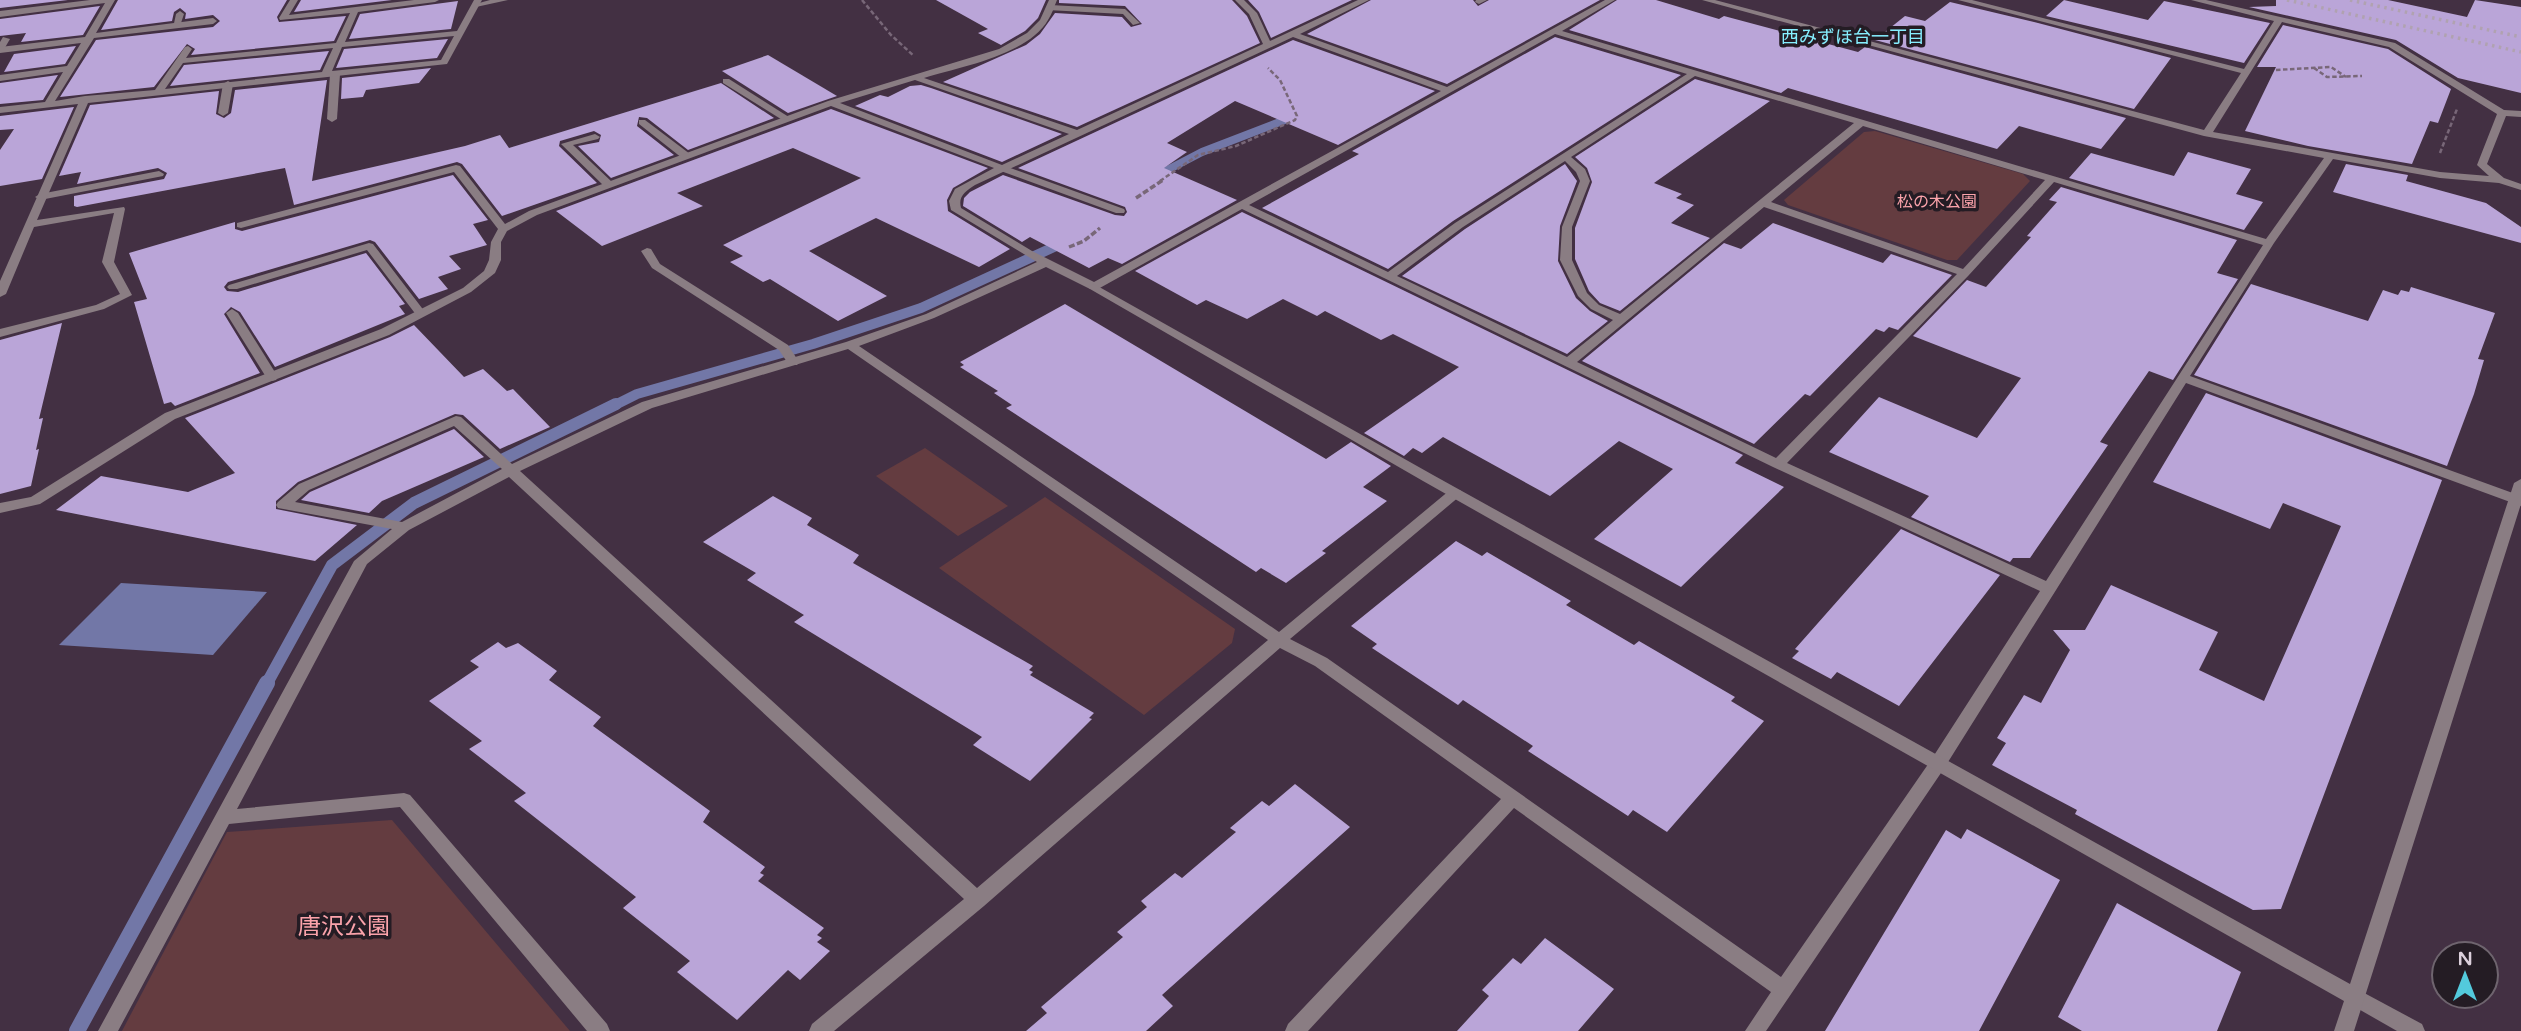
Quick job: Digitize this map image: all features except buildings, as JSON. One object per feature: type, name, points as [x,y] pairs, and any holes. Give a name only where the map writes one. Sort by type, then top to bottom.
[{"type":"street","points":[[0,14],[110,0]]},
{"type":"street","points":[[49,104],[110,0]]},
{"type":"street","points":[[294,0],[283,18],[435,0]]},
{"type":"street","points":[[0,110],[444,62],[477,3],[504,0]]},
{"type":"street","points":[[1239,0],[1253,13],[1268,45]]},
{"type":"street","points":[[1364,0],[971,183],[959,191],[954,201],[956,210],[1028,254],[1094,287],[1455,494],[2415,1031]]},
{"type":"street","points":[[1094,287],[1611,0]]},
{"type":"street","points":[[1706,0],[2207,134],[2440,175],[2500,180],[2521,187]]},
{"type":"street","points":[[1962,0],[2247,71]]},
{"type":"street","points":[[2195,0],[2392,45],[2501,113],[2521,114]]},
{"type":"street","points":[[0,508],[35,501],[170,416],[272,377],[421,314],[467,290],[489,273],[495,260],[496,242],[503,229],[533,213],[831,103],[1002,51],[1030,35],[1044,21],[1052,4],[1125,12],[1136,23]]},
{"type":"street","points":[[332,119],[331,74],[338,45],[355,10]]},
{"type":"street","points":[[176,26],[180,15]]},
{"type":"street","points":[[2207,134],[2279,20]]},
{"type":"street","points":[[0,49],[213,21]]},
{"type":"street","points":[[1553,31],[2269,243]]},
{"type":"street","points":[[180,61],[460,33]]},
{"type":"street","points":[[1293,34],[1447,90]]},
{"type":"street","points":[[0,49],[6,39]]},
{"type":"street","points":[[159,91],[188,49]]},
{"type":"street","points":[[0,78],[68,69]]},
{"type":"street","points":[[1388,277],[1459,225],[1694,73]]},
{"type":"street","points":[[917,78],[1079,134]]},
{"type":"street","points":[[726,81],[787,119]]},
{"type":"street","points":[[223,113],[228,84]]},
{"type":"street","points":[[0,294],[85,99]]},
{"type":"street","points":[[831,103],[1118,210]]},
{"type":"street","points":[[2501,113],[2482,165],[2521,193]]},
{"type":"street","points":[[1569,362],[1863,121]]},
{"type":"street","points":[[642,122],[686,156]]},
{"type":"street","points":[[595,137],[566,144],[608,184]]},
{"type":"street","points":[[1566,156],[1581,171],[1585,181],[1567,227],[1566,260],[1581,294],[1595,307],[1621,319]]},
{"type":"street","points":[[1755,1031],[1937,765],[2269,243],[2330,156]]},
{"type":"street","points":[[242,225],[456,168],[503,229]]},
{"type":"street","points":[[40,197],[159,174]]},
{"type":"street","points":[[1778,464],[1965,272],[2052,178]]},
{"type":"street","points":[[1763,203],[1965,272]]},
{"type":"street","points":[[1243,206],[1778,464],[2049,589]]},
{"type":"street","points":[[0,332],[100,307],[126,295],[108,262],[120,209],[29,226]]},
{"type":"street","points":[[233,287],[369,246],[421,314]]},
{"type":"street","points":[[648,251],[656,266],[789,356]]},
{"type":"street","points":[[108,1031],[361,561],[402,527],[510,468],[647,405],[789,356],[849,345],[930,316],[1043,261]]},
{"type":"street","points":[[232,313],[272,377]]},
{"type":"street","points":[[849,345],[1279,640],[1321,662],[1511,800],[1782,989]]},
{"type":"street","points":[[2183,378],[2519,494],[2344,1031]]},
{"type":"street","points":[[402,527],[283,505],[304,486],[456,420],[978,900]]},
{"type":"street","points":[[819,1031],[978,900],[1279,640],[1455,494]]},
{"type":"street","points":[[224,817],[404,800],[600,1031]]},
{"type":"street","points":[[1295,1031],[1511,800]]},
{"type":"path","points":[[862,0],[891,36],[933,73]]},
{"type":"path","points":[[1043,261],[1084,241],[1118,210],[1198,155],[1236,146],[1295,120],[1297,116],[1279,80],[1264,64]]},
{"type":"path","points":[[2247,71],[2331,67],[2346,77]]},
{"type":"path","points":[[2313,68],[2327,78],[2362,76]]},
{"type":"path","points":[[2440,175],[2435,166],[2461,99]]},
{"type":"green space","name":"松の木公園","points":[[1875,131],[2023,174],[2030,181],[1957,260],[1947,260],[1788,205],[1784,200],[1864,132]]},
{"type":"green space","points":[[925,448],[1008,506],[958,536],[876,476]]},
{"type":"green space","points":[[1045,497],[1235,629],[1232,643],[1144,715],[939,568]]},
{"type":"green space","name":"唐沢公園","points":[[392,820],[570,1031],[122,1031],[227,832]]},
{"type":"water","points":[[121,583],[267,592],[213,655],[59,645]]},
{"type":"waterway","points":[[1152,178],[1202,152],[1290,118],[1288,113]]},
{"type":"waterway","points":[[613,406],[637,394],[813,344],[921,308],[1067,241]]},
{"type":"waterway","points":[[266,685],[332,565],[414,503],[616,404]]},
{"type":"waterway","points":[[77,1031],[267,683]]},
{"type":"railway","points":[[2287,0],[2521,52]]},
{"type":"railway","points":[[2350,0],[2521,37]]},
{"type":"district","name":"西みずほ台一丁目","points":[[1853,37]]}]
